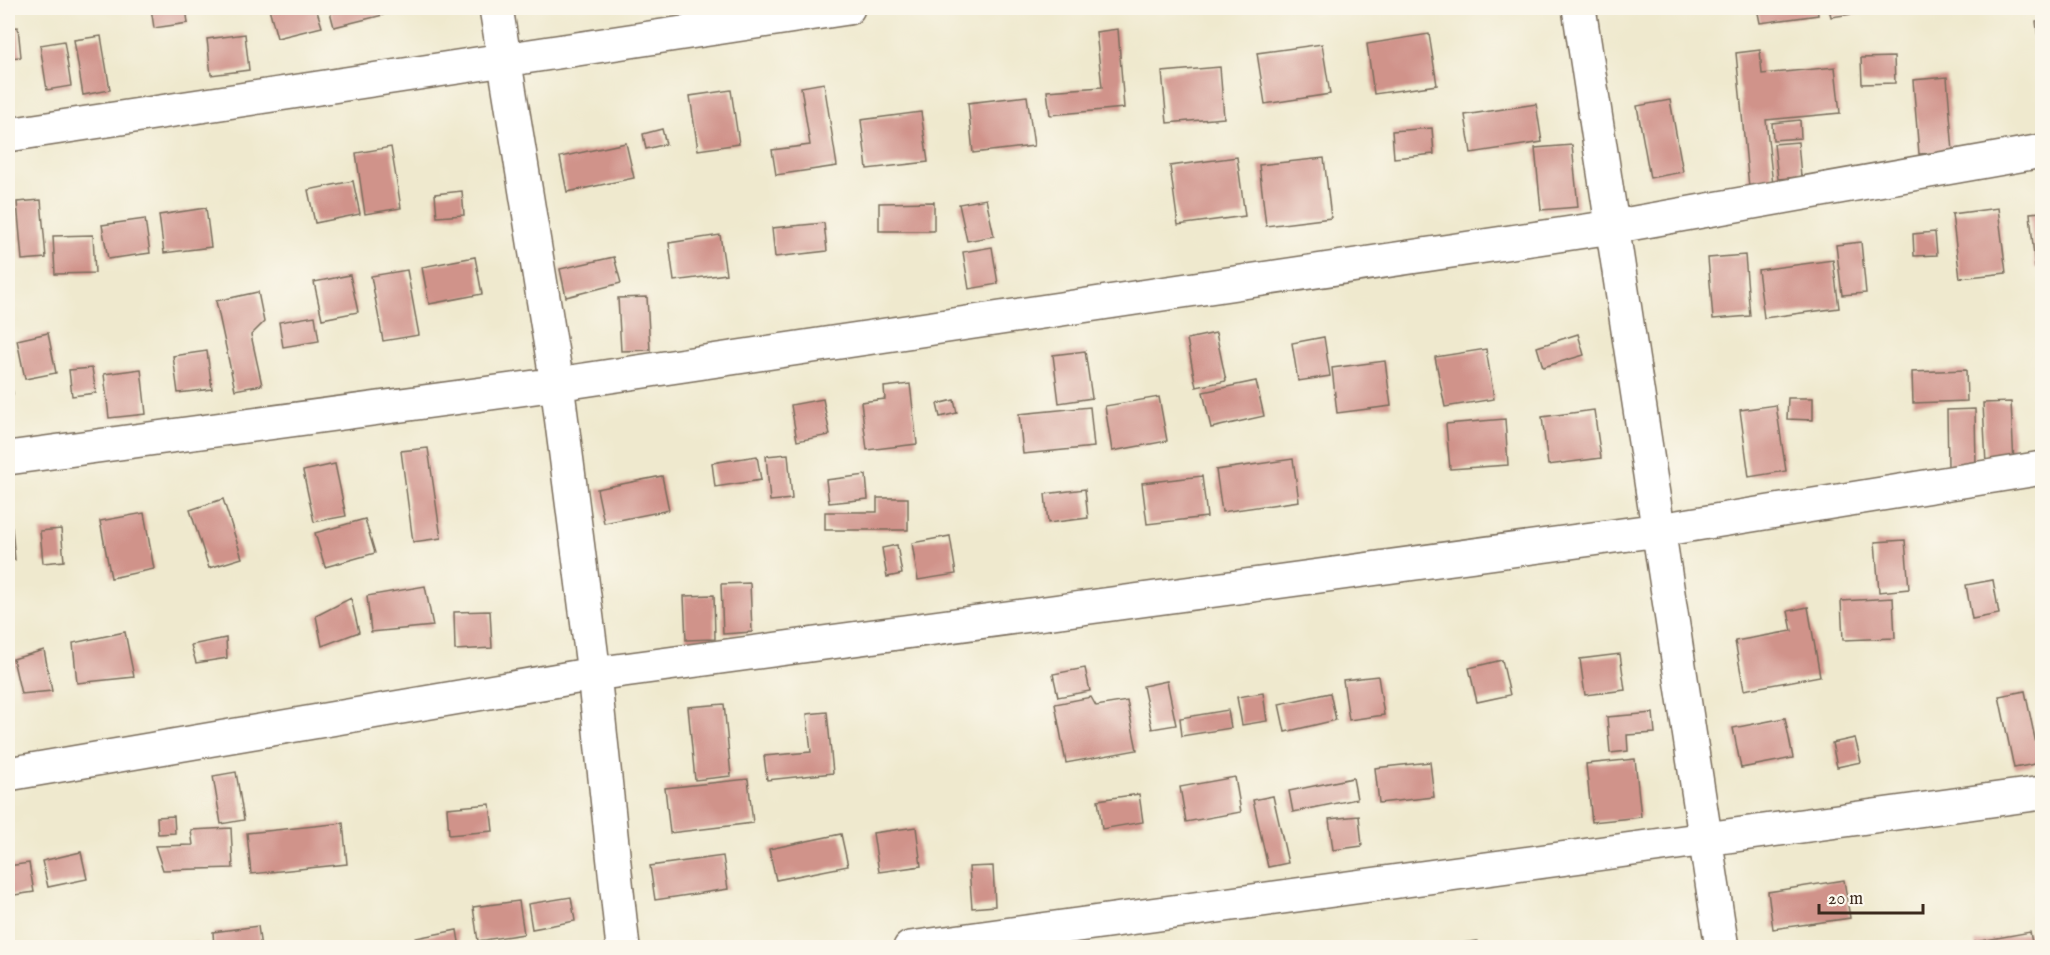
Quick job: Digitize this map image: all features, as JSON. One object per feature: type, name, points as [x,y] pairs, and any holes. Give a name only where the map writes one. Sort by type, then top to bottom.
[{"type":"street","points":[[496,8],[557,384],[594,674],[623,948]]},
{"type":"street","points":[[8,135],[848,8]]},
{"type":"street","points":[[1579,8],[1722,948]]},
{"type":"street","points":[[8,458],[557,384],[1612,227],[2043,150]]},
{"type":"street","points":[[8,774],[594,674],[1659,530],[2043,468]]},
{"type":"street","points":[[910,948],[2043,794]]},
{"type":"building","points":[[151,8],[186,8],[188,23],[154,28]]},
{"type":"building","points":[[269,8],[316,8],[322,27],[277,38]]},
{"type":"building","points":[[329,8],[381,8],[383,15],[334,27]]},
{"type":"building","points":[[1757,8],[1817,8],[1818,15],[1760,23]]},
{"type":"building","points":[[1829,8],[1887,8],[1887,9],[1831,17]]},
{"type":"building","points":[[2042,20],[2042,46],[2039,46],[2036,21]]},
{"type":"building","points":[[18,27],[21,57],[8,58],[8,28]]},
{"type":"building","points":[[1118,29],[1124,108],[1050,115],[1047,91],[1102,87],[1096,32]]},
{"type":"building","points":[[245,34],[249,70],[211,75],[207,39]]},
{"type":"building","points":[[1429,34],[1437,85],[1374,94],[1367,44]]},
{"type":"building","points":[[101,36],[110,90],[83,95],[74,40]]},
{"type":"building","points":[[64,41],[71,86],[47,90],[40,45]]},
{"type":"building","points":[[1322,44],[1330,94],[1265,104],[1257,53]]},
{"type":"building","points":[[1760,50],[1762,74],[1835,67],[1840,113],[1766,120],[1773,185],[1749,187],[1736,53]]},
{"type":"building","points":[[1894,57],[1895,83],[1862,84],[1861,58]]},
{"type":"building","points":[[1220,67],[1224,118],[1167,123],[1162,72]]},
{"type":"building","points":[[1947,77],[1953,152],[1919,154],[1913,80]]},
{"type":"building","points":[[824,83],[837,166],[776,175],[772,150],[810,145],[801,87]]},
{"type":"building","points":[[731,90],[739,144],[698,150],[690,96]]},
{"type":"building","points":[[1027,96],[1034,146],[973,153],[968,103]]},
{"type":"building","points":[[1670,100],[1683,172],[1650,178],[1637,106]]},
{"type":"building","points":[[1536,104],[1542,142],[1471,153],[1465,115]]},
{"type":"building","points":[[921,112],[928,162],[867,169],[861,120]]},
{"type":"building","points":[[1800,120],[1801,138],[1773,140],[1772,123]]},
{"type":"building","points":[[1432,128],[1434,154],[1394,158],[1392,131]]},
{"type":"building","points":[[662,129],[666,144],[646,149],[643,134]]},
{"type":"building","points":[[1798,142],[1801,177],[1778,179],[1774,144]]},
{"type":"building","points":[[626,143],[634,178],[567,192],[560,157]]},
{"type":"building","points":[[1572,145],[1578,207],[1541,210],[1535,148]]},
{"type":"building","points":[[391,147],[401,208],[365,214],[356,153]]},
{"type":"building","points":[[1237,157],[1245,216],[1178,225],[1170,166]]},
{"type":"building","points":[[1324,158],[1331,218],[1266,226],[1259,165]]},
{"type":"building","points":[[353,181],[360,214],[315,223],[308,190]]},
{"type":"building","points":[[462,191],[464,215],[437,217],[435,194]]},
{"type":"building","points":[[986,199],[994,236],[967,241],[959,204]]},
{"type":"building","points":[[41,200],[46,258],[22,260],[17,202]]},
{"type":"building","points":[[934,202],[934,231],[879,231],[879,203]]},
{"type":"building","points":[[206,208],[211,247],[164,253],[159,215]]},
{"type":"building","points":[[1998,208],[2006,273],[1960,278],[1952,214]]},
{"type":"building","points":[[2042,212],[2042,267],[2035,268],[2030,213]]},
{"type":"building","points":[[145,219],[150,253],[108,259],[102,225]]},
{"type":"building","points":[[824,223],[827,251],[775,257],[772,228]]},
{"type":"building","points":[[1935,232],[1937,255],[1914,256],[1913,234]]},
{"type":"building","points":[[93,235],[95,273],[55,274],[53,236]]},
{"type":"building","points":[[720,235],[726,274],[674,281],[669,243]]},
{"type":"building","points":[[1861,242],[1866,293],[1842,295],[1836,245]]},
{"type":"building","points":[[992,247],[998,284],[969,289],[963,252]]},
{"type":"building","points":[[1745,255],[1750,316],[1713,319],[1708,258]]},
{"type":"building","points":[[475,257],[482,294],[429,304],[422,267]]},
{"type":"building","points":[[614,257],[621,283],[566,297],[560,269]]},
{"type":"building","points":[[1833,260],[1839,308],[1764,318],[1758,270]]},
{"type":"building","points":[[407,270],[419,335],[383,341],[371,276]]},
{"type":"building","points":[[350,275],[358,312],[322,319],[314,282]]},
{"type":"building","points":[[258,292],[264,322],[251,335],[262,385],[235,390],[216,301]]},
{"type":"building","points":[[647,297],[650,350],[621,351],[618,298]]},
{"type":"building","points":[[315,316],[319,341],[283,347],[279,322]]},
{"type":"building","points":[[48,333],[56,373],[25,379],[17,340]]},
{"type":"building","points":[[1216,333],[1226,381],[1196,387],[1187,339]]},
{"type":"building","points":[[1578,334],[1584,355],[1543,367],[1537,347]]},
{"type":"building","points":[[1324,337],[1330,376],[1298,381],[1292,343]]},
{"type":"building","points":[[1486,349],[1494,399],[1445,407],[1435,357]]},
{"type":"building","points":[[207,351],[212,389],[178,393],[173,356]]},
{"type":"building","points":[[1085,351],[1092,398],[1059,403],[1053,355]]},
{"type":"building","points":[[1385,361],[1391,406],[1337,413],[1332,368]]},
{"type":"building","points":[[8,368],[13,394],[8,395]]},
{"type":"building","points":[[92,368],[96,393],[72,396],[69,370]]},
{"type":"building","points":[[141,369],[146,414],[109,418],[104,374]]},
{"type":"building","points":[[1966,370],[1967,401],[1913,403],[1912,372]]},
{"type":"building","points":[[1256,381],[1264,416],[1211,428],[1203,392]]},
{"type":"building","points":[[910,384],[917,444],[867,450],[861,402],[885,399],[884,387]]},
{"type":"building","points":[[1159,397],[1167,441],[1112,451],[1105,406]]},
{"type":"building","points":[[1788,398],[1813,398],[1813,420],[1787,419]]},
{"type":"building","points":[[823,399],[830,435],[797,441],[791,405]]},
{"type":"building","points":[[954,400],[957,413],[940,417],[937,404]]},
{"type":"building","points":[[2011,402],[2014,464],[1986,465],[1983,403]]},
{"type":"building","points":[[1776,405],[1786,471],[1749,477],[1740,410]]},
{"type":"building","points":[[1090,407],[1094,447],[1023,454],[1019,414]]},
{"type":"building","points":[[1975,409],[1976,466],[1948,467],[1947,410]]},
{"type":"building","points":[[1594,410],[1601,458],[1548,465],[1542,417]]},
{"type":"building","points":[[1505,419],[1508,465],[1450,469],[1446,424]]},
{"type":"building","points":[[428,448],[441,538],[413,542],[401,451]]},
{"type":"building","points":[[788,454],[792,499],[770,501],[766,456]]},
{"type":"building","points":[[757,456],[761,480],[715,487],[712,463]]},
{"type":"building","points":[[1293,459],[1299,501],[1222,512],[1216,470]]},
{"type":"building","points":[[335,464],[346,516],[314,522],[303,471]]},
{"type":"building","points":[[866,475],[868,499],[829,503],[826,480]]},
{"type":"building","points":[[662,476],[669,510],[604,523],[597,489]]},
{"type":"building","points":[[1202,476],[1207,517],[1147,524],[1142,483]]},
{"type":"building","points":[[1085,489],[1088,518],[1048,523],[1045,494]]},
{"type":"building","points":[[877,498],[908,498],[908,530],[825,530],[825,512],[877,512]]},
{"type":"building","points":[[223,499],[242,558],[209,568],[190,510]]},
{"type":"building","points":[[144,513],[154,569],[111,578],[100,521]]},
{"type":"building","points":[[365,519],[375,553],[325,567],[315,533]]},
{"type":"building","points":[[8,528],[12,528],[15,560],[8,560]]},
{"type":"building","points":[[61,529],[64,561],[43,563],[40,531]]},
{"type":"building","points":[[950,536],[956,574],[918,580],[912,543]]},
{"type":"building","points":[[1905,540],[1909,589],[1879,592],[1875,542]]},
{"type":"building","points":[[897,545],[902,574],[887,577],[882,548]]},
{"type":"building","points":[[1993,580],[1999,614],[1972,619],[1966,585]]},
{"type":"building","points":[[750,583],[752,632],[723,634],[721,584]]},
{"type":"building","points":[[425,586],[433,626],[371,632],[367,596]]},
{"type":"building","points":[[714,595],[715,639],[686,640],[684,596]]},
{"type":"building","points":[[351,598],[359,632],[322,646],[316,616]]},
{"type":"building","points":[[1893,598],[1895,638],[1843,640],[1841,601]]},
{"type":"building","points":[[1808,607],[1820,676],[1744,690],[1735,641],[1792,631],[1788,611]]},
{"type":"building","points":[[490,611],[492,648],[455,650],[454,612]]},
{"type":"building","points":[[125,632],[134,677],[77,683],[73,643]]},
{"type":"building","points":[[226,638],[227,658],[196,663],[191,645]]},
{"type":"building","points":[[44,650],[52,691],[21,694],[13,659]]},
{"type":"building","points":[[1620,654],[1625,690],[1585,695],[1580,659]]},
{"type":"building","points":[[1502,660],[1510,695],[1477,702],[1469,668]]},
{"type":"building","points":[[1085,668],[1090,691],[1058,697],[1053,674]]},
{"type":"building","points":[[1378,676],[1384,715],[1349,720],[1343,680]]},
{"type":"building","points":[[1167,681],[1176,725],[1152,729],[1143,686]]},
{"type":"building","points":[[2025,691],[2040,763],[2014,768],[1999,696]]},
{"type":"building","points":[[1263,693],[1267,721],[1242,725],[1237,697]]},
{"type":"building","points":[[1330,693],[1336,720],[1285,732],[1279,704]]},
{"type":"building","points":[[1091,697],[1096,706],[1127,701],[1137,750],[1066,763],[1055,704]]},
{"type":"building","points":[[724,704],[731,776],[695,780],[688,707]]},
{"type":"building","points":[[1228,710],[1231,728],[1182,736],[1180,718]]},
{"type":"building","points":[[827,712],[833,773],[767,780],[764,756],[811,752],[807,714]]},
{"type":"building","points":[[1653,713],[1655,733],[1627,735],[1628,751],[1610,753],[1607,717]]},
{"type":"building","points":[[1785,718],[1793,758],[1741,768],[1733,728]]},
{"type":"building","points":[[1855,738],[1861,762],[1837,767],[1832,743]]},
{"type":"building","points":[[1635,759],[1641,817],[1592,822],[1586,764]]},
{"type":"building","points":[[1430,762],[1434,797],[1379,803],[1375,768]]},
{"type":"building","points":[[236,772],[244,820],[221,824],[213,776]]},
{"type":"building","points":[[1235,777],[1241,812],[1186,822],[1180,787]]},
{"type":"building","points":[[1353,778],[1357,799],[1293,812],[1289,791]]},
{"type":"building","points":[[748,779],[753,823],[670,833],[665,788]]},
{"type":"building","points":[[1139,794],[1143,822],[1102,829],[1098,800]]},
{"type":"building","points":[[1273,796],[1288,863],[1268,867],[1253,800]]},
{"type":"building","points":[[490,804],[493,831],[449,835],[447,808]]},
{"type":"building","points":[[174,816],[175,833],[158,834],[157,817]]},
{"type":"building","points":[[1359,816],[1362,846],[1333,850],[1329,819]]},
{"type":"building","points":[[343,823],[347,864],[251,874],[247,833]]},
{"type":"building","points":[[916,827],[921,866],[879,872],[873,833]]},
{"type":"building","points":[[231,828],[233,868],[163,870],[155,846],[193,845],[191,830]]},
{"type":"building","points":[[841,834],[848,866],[776,880],[769,849]]},
{"type":"building","points":[[81,852],[87,879],[48,887],[42,861]]},
{"type":"building","points":[[723,856],[728,889],[655,900],[650,866]]},
{"type":"building","points":[[29,863],[34,892],[8,896],[8,866]]},
{"type":"building","points":[[993,866],[995,906],[972,908],[969,867]]},
{"type":"building","points":[[1844,880],[1850,918],[1773,929],[1768,892]]},
{"type":"building","points":[[571,897],[575,921],[532,929],[528,904]]},
{"type":"building","points":[[519,901],[524,934],[478,941],[473,907]]},
{"type":"building","points":[[258,926],[261,948],[214,948],[213,932]]},
{"type":"building","points":[[457,930],[460,948],[417,948],[416,938]]},
{"type":"building","points":[[2030,932],[2033,948],[1976,948],[1975,942]]},
{"type":"building","points":[[1477,941],[1478,948],[1439,948],[1439,946]]},
{"type":"building","points":[[197,942],[198,948],[172,948],[172,946]]}]
